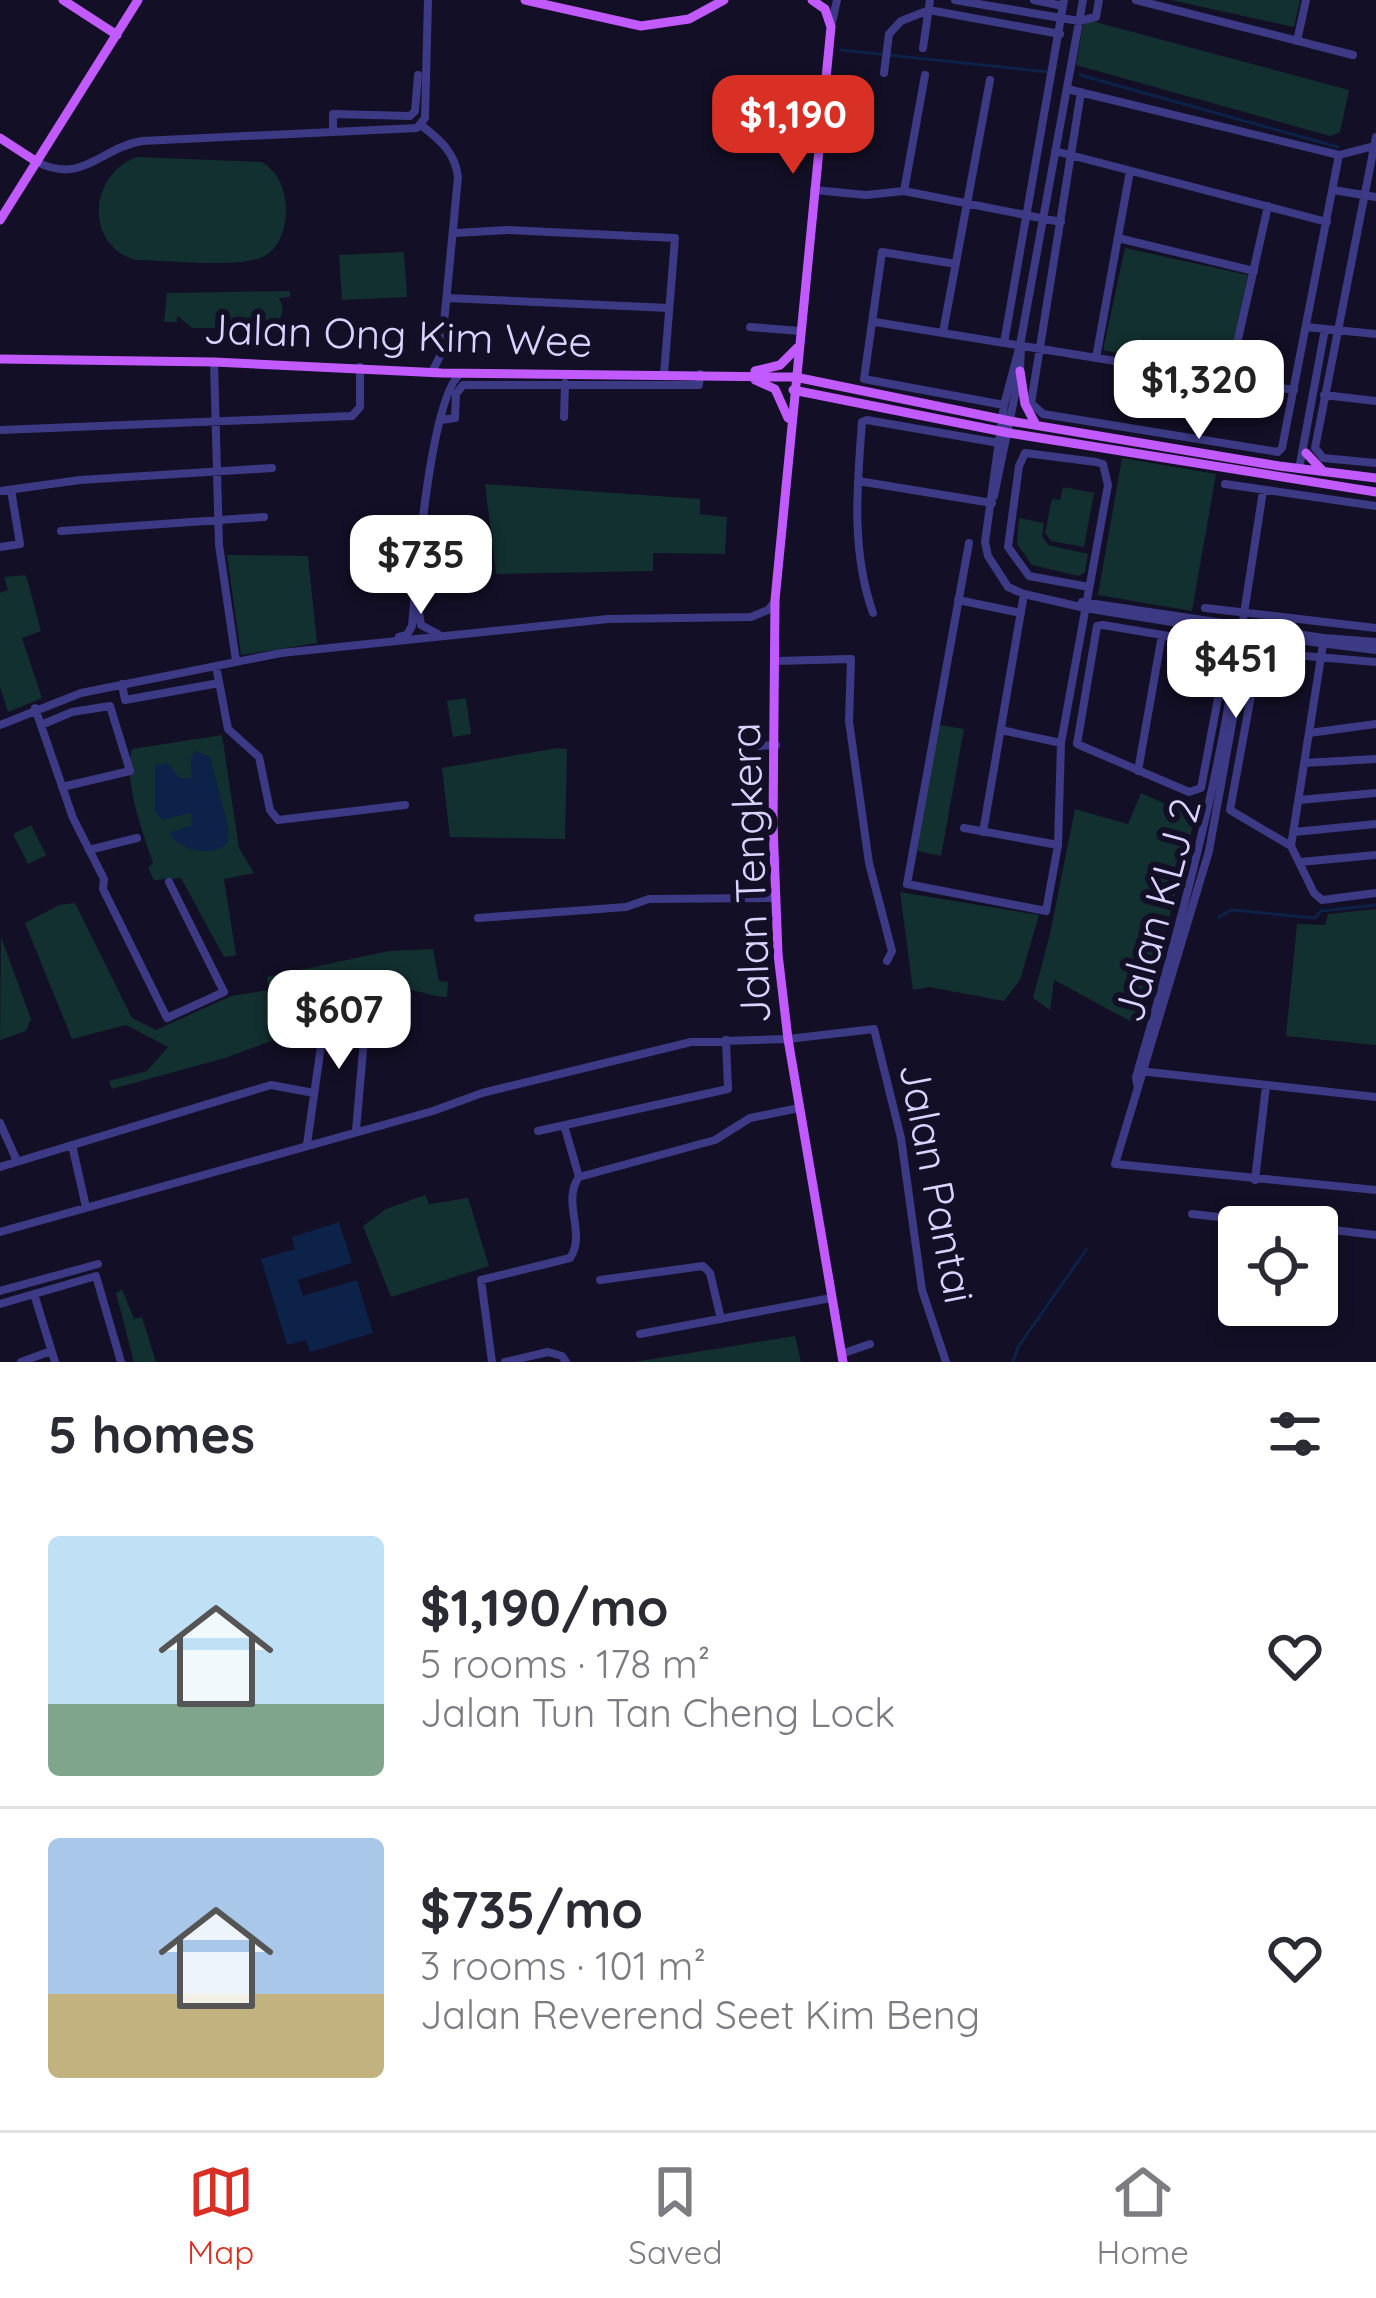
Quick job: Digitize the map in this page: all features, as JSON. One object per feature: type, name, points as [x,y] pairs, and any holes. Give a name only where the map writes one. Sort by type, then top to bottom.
[{"type":"main road","points":[[63,0],[117,35]]},
{"type":"main road","points":[[0,220],[138,0]]},
{"type":"main road","points":[[525,0],[641,26],[689,19],[710,2],[724,0]]},
{"type":"main road","points":[[812,0],[826,9],[831,27]]},
{"type":"main road","name":"Jalan Tengkera","points":[[831,27],[775,599],[775,898],[788,1039],[842,1358]]},
{"type":"main road","points":[[0,138],[37,162]]},
{"type":"main road","points":[[732,374],[773,368],[799,346],[806,367],[818,380]]},
{"type":"main road","name":"Jalan Ong Kim Wee","points":[[0,359],[214,362],[565,378],[795,377],[1006,420],[1279,466],[1306,458],[1325,472],[1376,478]]},
{"type":"main road","points":[[1020,371],[1025,404],[1036,425]]},
{"type":"main road","points":[[732,374],[775,389],[790,426]]},
{"type":"main road","points":[[793,390],[1002,436],[1376,492]]},
{"type":"main road","points":[[790,426],[799,403],[816,394]]},
{"type":"street","points":[[37,162],[70,171],[142,141],[412,130],[425,118],[428,0]]},
{"type":"street","points":[[831,27],[836,0]]},
{"type":"street","points":[[955,0],[1078,21],[1096,17],[1099,0]]},
{"type":"street","points":[[1004,343],[1064,3],[1034,0]]},
{"type":"street","points":[[1006,420],[1004,405],[1020,346],[1083,0]]},
{"type":"street","points":[[1136,0],[1163,3],[1353,55]]},
{"type":"street","points":[[1297,40],[1306,0]]},
{"type":"street","points":[[884,74],[889,34],[929,5],[1060,34]]},
{"type":"street","points":[[923,48],[929,5]]},
{"type":"street","points":[[333,132],[333,114],[410,116],[415,111],[418,75]]},
{"type":"street","points":[[904,191],[926,75]]},
{"type":"street","points":[[943,333],[990,80]]},
{"type":"street","points":[[1066,89],[1340,155],[1376,143]]},
{"type":"street","points":[[1082,92],[1031,403],[1043,414],[1272,452],[1282,448],[1340,155]]},
{"type":"street","points":[[421,125],[457,161],[441,354],[432,372]]},
{"type":"street","points":[[1300,482],[1376,143]]},
{"type":"street","points":[[1055,151],[1327,222]]},
{"type":"street","points":[[1096,358],[1130,170]]},
{"type":"street","points":[[814,190],[866,195],[904,191],[1061,222]]},
{"type":"street","points":[[1333,190],[1376,197]]},
{"type":"street","points":[[1229,380],[1268,206]]},
{"type":"street","points":[[454,232],[675,238],[664,374]]},
{"type":"street","points":[[1118,238],[1253,271]]},
{"type":"street","points":[[956,264],[882,252],[864,379],[1004,405]]},
{"type":"street","points":[[447,298],[669,308]]},
{"type":"street","points":[[875,322],[1294,390]]},
{"type":"street","points":[[750,327],[800,332]]},
{"type":"street","points":[[1306,327],[1376,334]]},
{"type":"street","points":[[1319,394],[1325,329]]},
{"type":"street","points":[[1020,346],[1020,371],[1002,436],[986,552],[1008,586],[1024,594],[1074,603],[1224,622],[1323,642]]},
{"type":"street","points":[[441,354],[447,373]]},
{"type":"street","points":[[214,362],[217,519],[236,662]]},
{"type":"street","points":[[0,430],[352,416],[360,407],[360,367]]},
{"type":"street","points":[[386,640],[410,631],[441,420],[450,384],[461,373]]},
{"type":"street","points":[[441,420],[454,418],[456,394],[463,385],[565,378],[700,385],[700,374]]},
{"type":"street","points":[[564,417],[565,378]]},
{"type":"street","points":[[1319,394],[1376,401]]},
{"type":"street","points":[[873,613],[855,516],[862,422],[1002,436]]},
{"type":"street","points":[[993,500],[1002,469],[1002,436]]},
{"type":"street","points":[[969,543],[907,884],[1046,910],[1058,845],[1061,743],[1108,485],[1107,469],[1096,462],[1030,451],[1022,457],[1007,542],[1029,576],[1089,587]]},
{"type":"street","points":[[1306,458],[1376,463]]},
{"type":"street","points":[[0,547],[20,544],[6,491],[80,480],[272,468]]},
{"type":"street","points":[[1002,469],[1017,481]]},
{"type":"street","points":[[857,481],[993,500]]},
{"type":"street","points":[[1226,484],[1376,506]]},
{"type":"street","name":"Jalan KLJ 2","points":[[1256,1180],[1115,1163],[1216,821],[1237,648],[1263,491]]},
{"type":"street","points":[[61,531],[264,517]]},
{"type":"street","points":[[415,593],[425,630],[458,634]]},
{"type":"street","points":[[983,832],[1024,594]]},
{"type":"street","points":[[751,617],[768,610],[775,599]]},
{"type":"street","points":[[958,599],[1021,613]]},
{"type":"street","points":[[1086,604],[1323,642],[1375,646],[1376,627],[1243,628],[1205,608]]},
{"type":"street","points":[[0,725],[35,708],[122,684],[386,640],[608,619],[751,617],[775,632]]},
{"type":"street","points":[[1237,648],[1201,788],[1189,792],[1076,744],[1094,631],[1103,625],[1162,634],[1259,652],[1376,662]]},
{"type":"street","points":[[1138,771],[1162,634]]},
{"type":"street","points":[[1291,847],[1323,642]]},
{"type":"street","points":[[1259,652],[1230,809],[1291,847],[1322,900],[1376,893]]},
{"type":"street","points":[[776,661],[851,659],[849,721],[869,863],[892,951],[887,961]]},
{"type":"street","points":[[216,666],[228,729],[259,757],[270,810],[278,820],[405,806]]},
{"type":"street","points":[[122,684],[125,700],[219,683]]},
{"type":"street","points":[[40,725],[72,712],[110,706],[130,770],[62,787]]},
{"type":"street","points":[[35,708],[62,787],[104,879],[103,889],[167,1018],[224,992],[169,882]]},
{"type":"street","points":[[1309,733],[1376,724]]},
{"type":"street","points":[[1001,730],[1061,743]]},
{"type":"street","points":[[742,747],[776,745]]},
{"type":"street","points":[[1304,763],[1376,759]]},
{"type":"street","points":[[1298,800],[1376,793]]},
{"type":"street","points":[[1293,832],[1376,824]]},
{"type":"street","points":[[964,828],[1058,845]]},
{"type":"street","points":[[89,850],[137,838]]},
{"type":"street","points":[[1299,862],[1376,855]]},
{"type":"street","points":[[478,918],[626,907],[649,899],[775,898]]},
{"type":"street","points":[[356,1130],[366,1017]]},
{"type":"street","name":"Jalan Pantai","points":[[788,1039],[874,1029],[902,1138],[922,1290],[946,1362]]},
{"type":"street","points":[[307,1144],[323,1032]]},
{"type":"street","points":[[0,1232],[551,1075],[691,1042],[788,1039]]},
{"type":"street","points":[[538,1131],[728,1089],[726,1040]]},
{"type":"street","points":[[1141,1071],[1376,1097]]},
{"type":"street","points":[[0,1167],[271,1085],[314,1093]]},
{"type":"street","points":[[1266,1085],[1256,1180],[1376,1190]]},
{"type":"street","points":[[579,1177],[716,1140],[750,1118],[799,1108]]},
{"type":"street","points":[[0,1123],[17,1161]]},
{"type":"street","points":[[492,1362],[481,1280],[570,1258],[577,1246],[571,1194],[579,1177],[564,1125]]},
{"type":"street","points":[[72,1145],[86,1208]]},
{"type":"street","points":[[1192,1214],[1218,1217]]},
{"type":"street","points":[[1338,1230],[1376,1234]]},
{"type":"street","points":[[0,1291],[98,1264]]},
{"type":"street","points":[[600,1280],[703,1266],[710,1273],[721,1319]]},
{"type":"street","points":[[0,1304],[95,1276],[121,1362]]},
{"type":"street","points":[[34,1294],[55,1362]]},
{"type":"street","points":[[640,1334],[831,1298]]},
{"type":"street","points":[[842,1358],[870,1344]]},
{"type":"street","points":[[24,1361],[51,1351]]},
{"type":"street","points":[[505,1362],[556,1352],[566,1362]]},
{"type":"green space","points":[[1171,0],[1300,0],[1294,27]]},
{"type":"green space","points":[[1084,19],[1349,90],[1340,132],[1330,136],[1076,65]]},
{"type":"green space","points":[[137,157],[262,162],[277,177],[285,196],[285,225],[277,245],[260,258],[234,263],[135,260],[118,252],[101,225],[102,193],[109,178]]},
{"type":"green space","points":[[1125,248],[1248,275],[1226,377],[1103,350]]},
{"type":"green space","points":[[404,252],[407,297],[342,300],[339,255]]},
{"type":"green space","points":[[290,291],[290,297],[279,298],[280,320],[267,328],[192,328],[177,315],[177,322],[164,322],[167,293]]},
{"type":"green space","points":[[1122,458],[1216,474],[1192,611],[1098,595]]},
{"type":"green space","points":[[485,484],[700,499],[700,514],[727,517],[725,554],[653,553],[653,571],[496,574]]},
{"type":"green space","points":[[1063,487],[1094,493],[1084,547],[1051,541],[1045,533],[1052,499],[1060,500]]},
{"type":"green space","points":[[1019,518],[1044,523],[1042,536],[1048,545],[1088,554],[1085,572],[1079,576],[1032,565],[1017,544]]},
{"type":"green space","points":[[227,555],[308,556],[317,643],[241,655]]},
{"type":"green space","points":[[26,575],[41,631],[22,638],[42,698],[8,712],[0,687],[0,593],[8,590],[4,577]]},
{"type":"green space","points":[[466,698],[471,734],[453,737],[447,701]]},
{"type":"green space","points":[[939,725],[964,729],[941,856],[917,851]]},
{"type":"green space","points":[[222,735],[239,848],[254,873],[224,879],[236,955],[224,957],[181,878],[154,880],[130,776],[132,749]]},
{"type":"green space","points":[[567,749],[565,839],[450,837],[442,768]]},
{"type":"green space","points":[[1141,793],[1195,817],[1141,1027],[1054,980],[1050,1010],[1033,998],[1075,809],[1128,824]]},
{"type":"green space","points":[[31,825],[46,855],[28,864],[13,834]]},
{"type":"green space","points":[[900,892],[1039,915],[1020,980],[1004,1001],[929,987],[913,990]]},
{"type":"green space","points":[[75,903],[132,1018],[156,1030],[231,996],[269,990],[267,977],[389,951],[433,949],[439,981],[448,982],[447,997],[383,988],[375,1010],[362,1010],[353,995],[346,996],[323,1009],[312,1026],[225,1058],[112,1089],[109,1081],[147,1071],[168,1047],[126,1025],[72,1039],[25,923],[59,905]]},
{"type":"green space","points":[[1376,909],[1376,1045],[1286,1036],[1297,924],[1325,925],[1328,914]]},
{"type":"green space","points":[[1,937],[31,1019],[26,1031],[0,1040]]},
{"type":"green space","points":[[425,1195],[429,1204],[468,1198],[489,1266],[391,1297],[363,1226],[386,1209]]},
{"type":"green space","points":[[122,1289],[134,1319],[142,1317],[156,1362],[134,1362],[116,1293]]},
{"type":"green space","points":[[795,1336],[801,1362],[634,1362]]},
{"type":"water","points":[[196,751],[210,757],[229,831],[227,844],[205,851],[171,837],[170,833],[192,825],[191,813],[162,820],[155,811],[155,765],[167,763],[180,778],[192,778],[191,757]]},
{"type":"water","points":[[339,1222],[352,1263],[298,1280],[303,1296],[357,1280],[373,1333],[310,1352],[306,1340],[287,1345],[261,1259],[295,1249],[292,1237]]},
{"type":"waterway","points":[[841,50],[1048,72]]},
{"type":"waterway","points":[[1080,75],[1338,147]]},
{"type":"waterway","points":[[1219,917],[1232,910],[1315,918],[1321,911],[1376,905]]},
{"type":"waterway","points":[[1013,1362],[1018,1347],[1086,1250]]}]
